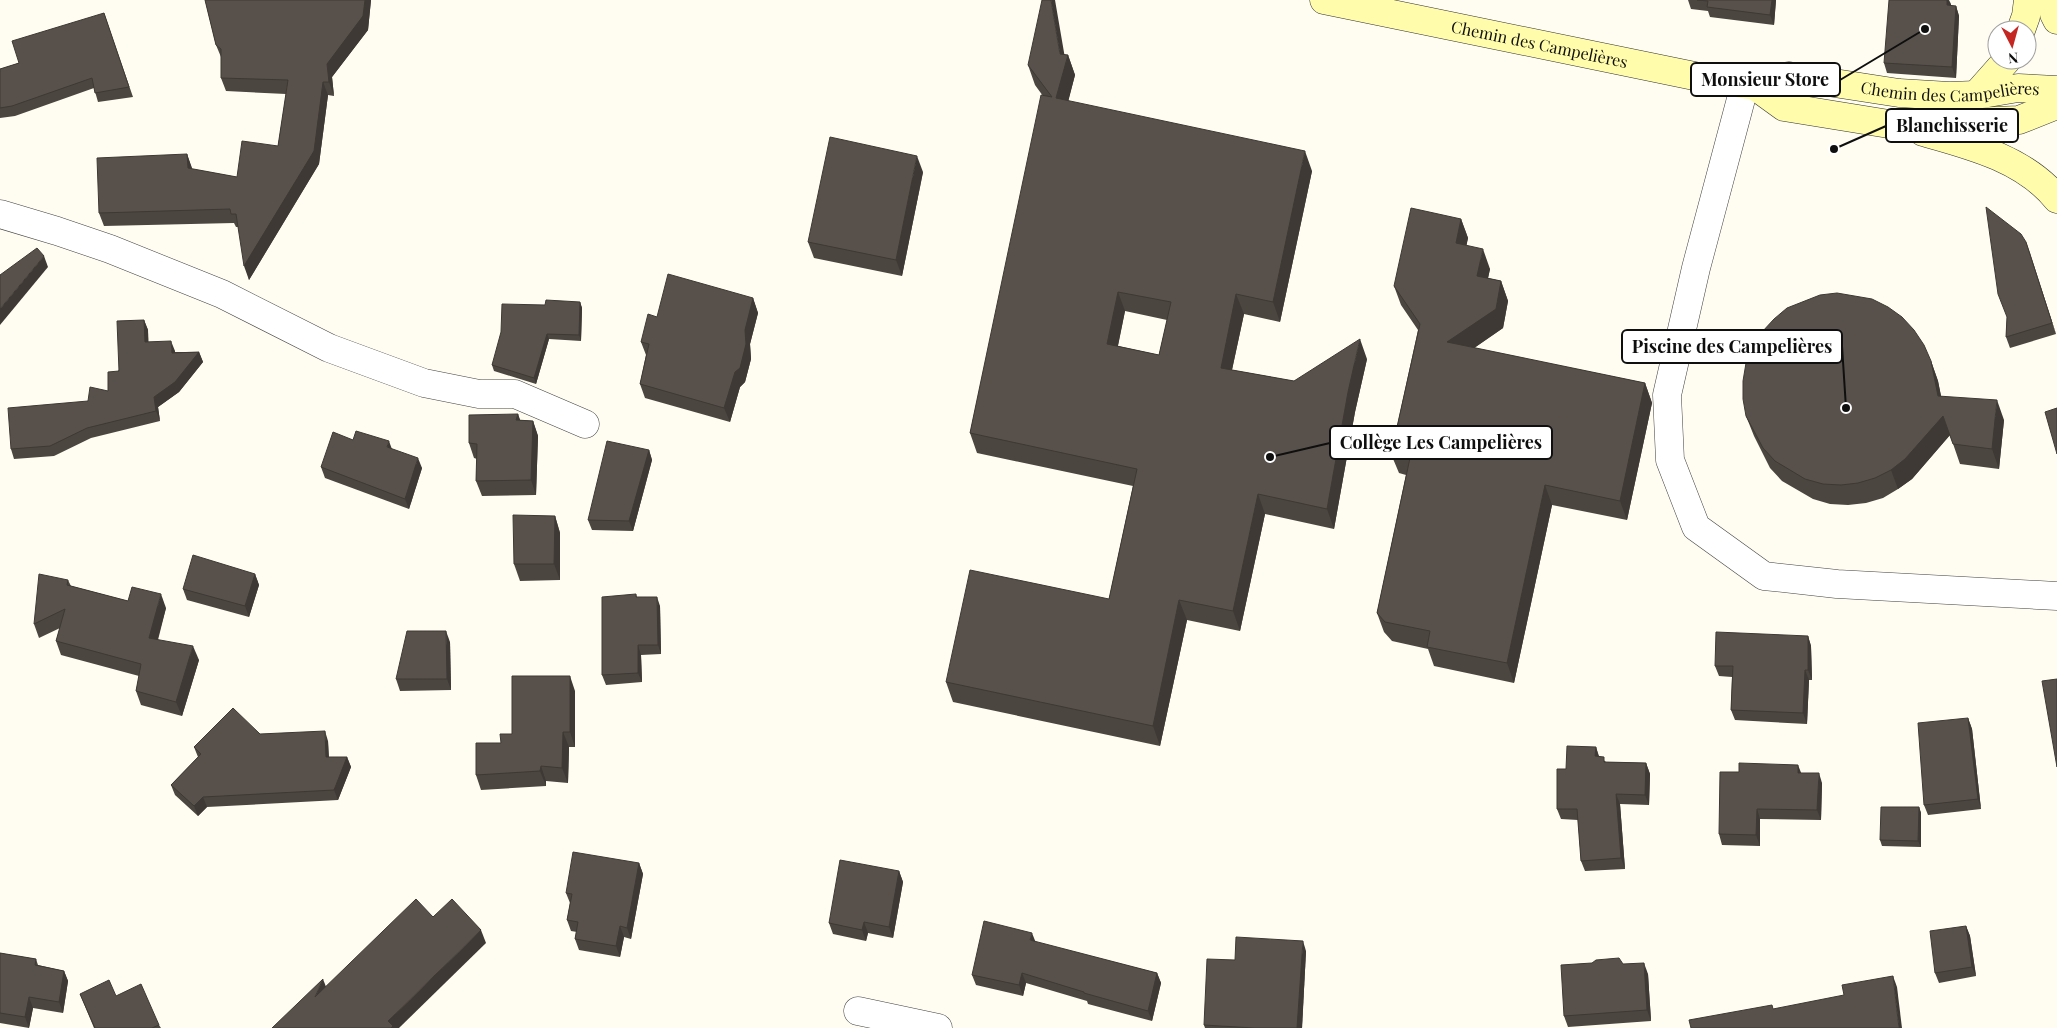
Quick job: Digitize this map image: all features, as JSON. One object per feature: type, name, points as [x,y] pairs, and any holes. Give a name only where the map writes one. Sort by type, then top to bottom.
[{"type":"main road","name":"Chemin des Campelières","points":[[1324,0],[1704,78],[1750,85],[1789,76],[1899,93],[1949,96],[1976,95],[2018,88],[2057,90]]},
{"type":"main road","points":[[2025,20],[2028,0]]},
{"type":"main road","points":[[2053,0],[2054,14],[2057,20]]},
{"type":"main road","points":[[1976,95],[1998,70]]},
{"type":"main road","name":"Chemin des Campelières","points":[[1750,85],[1784,107],[1895,125],[2019,120],[2057,105]]},
{"type":"main road","points":[[1895,125],[1962,143],[2021,167],[2045,184],[2057,199]]},
{"type":"street","points":[[1750,85],[1696,268],[1667,395],[1670,460],[1696,527],[1764,576],[1838,584],[2057,596]]},
{"type":"street","points":[[0,214],[57,230],[110,249],[222,294],[329,348],[424,383],[479,394],[515,394],[585,424]]},
{"type":"street","points":[[858,1011],[938,1028]]},
{"type":"building","points":[[205,0],[365,0],[363,16],[327,64],[329,82],[323,82],[314,151],[244,266],[236,214],[231,214],[230,209],[99,213],[97,158],[187,154],[188,168],[237,177],[242,141],[278,146],[288,80],[221,78],[221,49],[216,45]]},
{"type":"building","points":[[1042,0],[1051,0],[1060,54],[1068,55],[1056,98],[1305,151],[1273,302],[1236,294],[1221,368],[1294,381],[1360,339],[1348,392],[1327,509],[1258,494],[1233,611],[1179,600],[1153,726],[946,682],[970,570],[1109,599],[1137,469],[970,433],[1041,95],[1052,97],[1028,65]],"holes":[[[1118,292],[1171,302],[1159,355],[1107,344]]]},
{"type":"building","points":[[1697,0],[1772,0],[1770,15],[1707,7],[1708,1]]},
{"type":"building","points":[[1889,0],[1947,0],[1947,5],[1956,6],[1952,67],[1884,63]]},
{"type":"building","points":[[104,13],[129,87],[95,93],[92,78],[12,106],[0,108],[0,69],[19,63],[12,41]]},
{"type":"building","points":[[830,137],[917,156],[896,260],[808,242]]},
{"type":"building","points":[[1986,207],[2021,234],[2026,242],[2052,323],[2006,337],[2007,317],[1998,294]]},
{"type":"building","points":[[1411,208],[1461,219],[1456,243],[1483,249],[1477,276],[1501,281],[1496,309],[1447,342],[1645,383],[1620,501],[1545,485],[1507,663],[1427,647],[1430,631],[1385,622],[1377,613],[1410,458],[1391,454],[1420,324],[1394,286]]},
{"type":"building","points":[[37,248],[44,256],[0,309],[0,275]]},
{"type":"building","points":[[668,274],[753,298],[745,330],[746,344],[740,368],[735,372],[724,408],[640,384],[649,344],[641,342],[648,314],[657,317]]},
{"type":"building","points":[[1837,293],[1872,299],[1902,317],[1924,345],[1931,361],[1938,396],[1997,400],[1992,449],[1953,444],[1943,416],[1905,459],[1891,470],[1875,478],[1858,483],[1841,485],[1823,484],[1805,479],[1775,461],[1763,448],[1746,416],[1743,399],[1743,381],[1746,363],[1762,332],[1787,308],[1820,295]]},
{"type":"building","points":[[546,300],[580,302],[579,335],[547,334],[534,378],[492,365],[501,332],[502,304],[545,305]]},
{"type":"building","points":[[144,320],[145,342],[171,341],[172,353],[199,352],[175,382],[154,397],[156,411],[87,428],[50,446],[11,449],[8,408],[88,401],[90,387],[108,391],[108,372],[119,371],[117,321]]},
{"type":"building","points":[[2057,408],[2057,454],[2045,412]]},
{"type":"building","points":[[518,414],[516,420],[533,421],[531,480],[476,481],[477,444],[469,443],[469,415]]},
{"type":"building","points":[[356,431],[389,441],[387,447],[418,458],[405,499],[321,467],[333,432],[353,440]]},
{"type":"building","points":[[607,441],[649,450],[629,521],[588,520]]},
{"type":"building","points":[[513,515],[555,516],[554,564],[514,564]]},
{"type":"building","points":[[193,555],[255,574],[245,606],[183,589]]},
{"type":"building","points":[[39,574],[68,580],[67,585],[128,601],[132,587],[161,594],[149,638],[193,646],[176,702],[136,691],[141,664],[56,641],[65,609],[34,624]]},
{"type":"building","points":[[636,594],[636,597],[657,597],[658,645],[638,645],[638,673],[602,675],[602,597]]},
{"type":"building","points":[[407,631],[446,631],[447,679],[396,679]]},
{"type":"building","points":[[1716,632],[1808,636],[1808,670],[1805,670],[1803,713],[1731,710],[1733,666],[1715,666]]},
{"type":"building","points":[[512,676],[570,676],[570,732],[563,732],[562,768],[541,766],[540,771],[476,775],[476,743],[501,743],[500,734],[512,734]]},
{"type":"building","points":[[2057,679],[2057,767],[2042,681]]},
{"type":"building","points":[[233,708],[260,734],[325,731],[326,757],[347,757],[334,790],[203,797],[194,806],[171,785],[201,754],[194,747]]},
{"type":"building","points":[[1968,718],[1978,799],[1924,805],[1918,723]]},
{"type":"building","points":[[1567,746],[1596,747],[1595,756],[1604,757],[1604,762],[1646,763],[1645,795],[1616,794],[1621,858],[1581,861],[1577,809],[1557,809],[1557,769],[1566,769]]},
{"type":"building","points":[[1739,763],[1798,765],[1798,773],[1819,773],[1817,810],[1757,809],[1756,835],[1719,834],[1720,772],[1739,772]]},
{"type":"building","points":[[1881,807],[1919,807],[1918,841],[1880,840]]},
{"type":"building","points":[[573,852],[639,863],[627,928],[620,926],[616,946],[575,939],[578,922],[567,920],[572,894],[566,893]]},
{"type":"building","points":[[840,860],[899,871],[889,927],[864,922],[862,930],[829,923]]},
{"type":"building","points":[[416,899],[433,917],[452,899],[481,930],[388,1021],[393,1026],[391,1028],[272,1028],[323,979],[315,997]]},
{"type":"building","points":[[984,921],[1032,933],[1030,940],[1157,973],[1148,1011],[1022,973],[1019,985],[972,975]]},
{"type":"building","points":[[1966,926],[1972,967],[1935,973],[1930,931]]},
{"type":"building","points":[[1236,937],[1303,941],[1297,1028],[1204,1025],[1207,959],[1235,960]]},
{"type":"building","points":[[0,953],[36,959],[35,965],[64,971],[59,1002],[29,997],[25,1017],[0,1013]]},
{"type":"building","points":[[1619,958],[1623,964],[1644,963],[1647,1010],[1564,1016],[1561,965],[1592,963],[1596,960]]},
{"type":"building","points":[[1893,976],[1899,1028],[1691,1028],[1689,1020],[1772,1005],[1773,1009],[1844,995],[1842,985]]},
{"type":"building","points":[[109,980],[116,996],[141,984],[159,1025],[152,1028],[95,1028],[80,994]]},
{"type":"place","name":"Monsieur Store","points":[[1925,29]]},
{"type":"place","name":"Blanchisserie","points":[[1834,149]]},
{"type":"place","name":"Piscine des Campelières","points":[[1846,408]]},
{"type":"place","name":"Collège Les Campelières","points":[[1270,457]]}]
